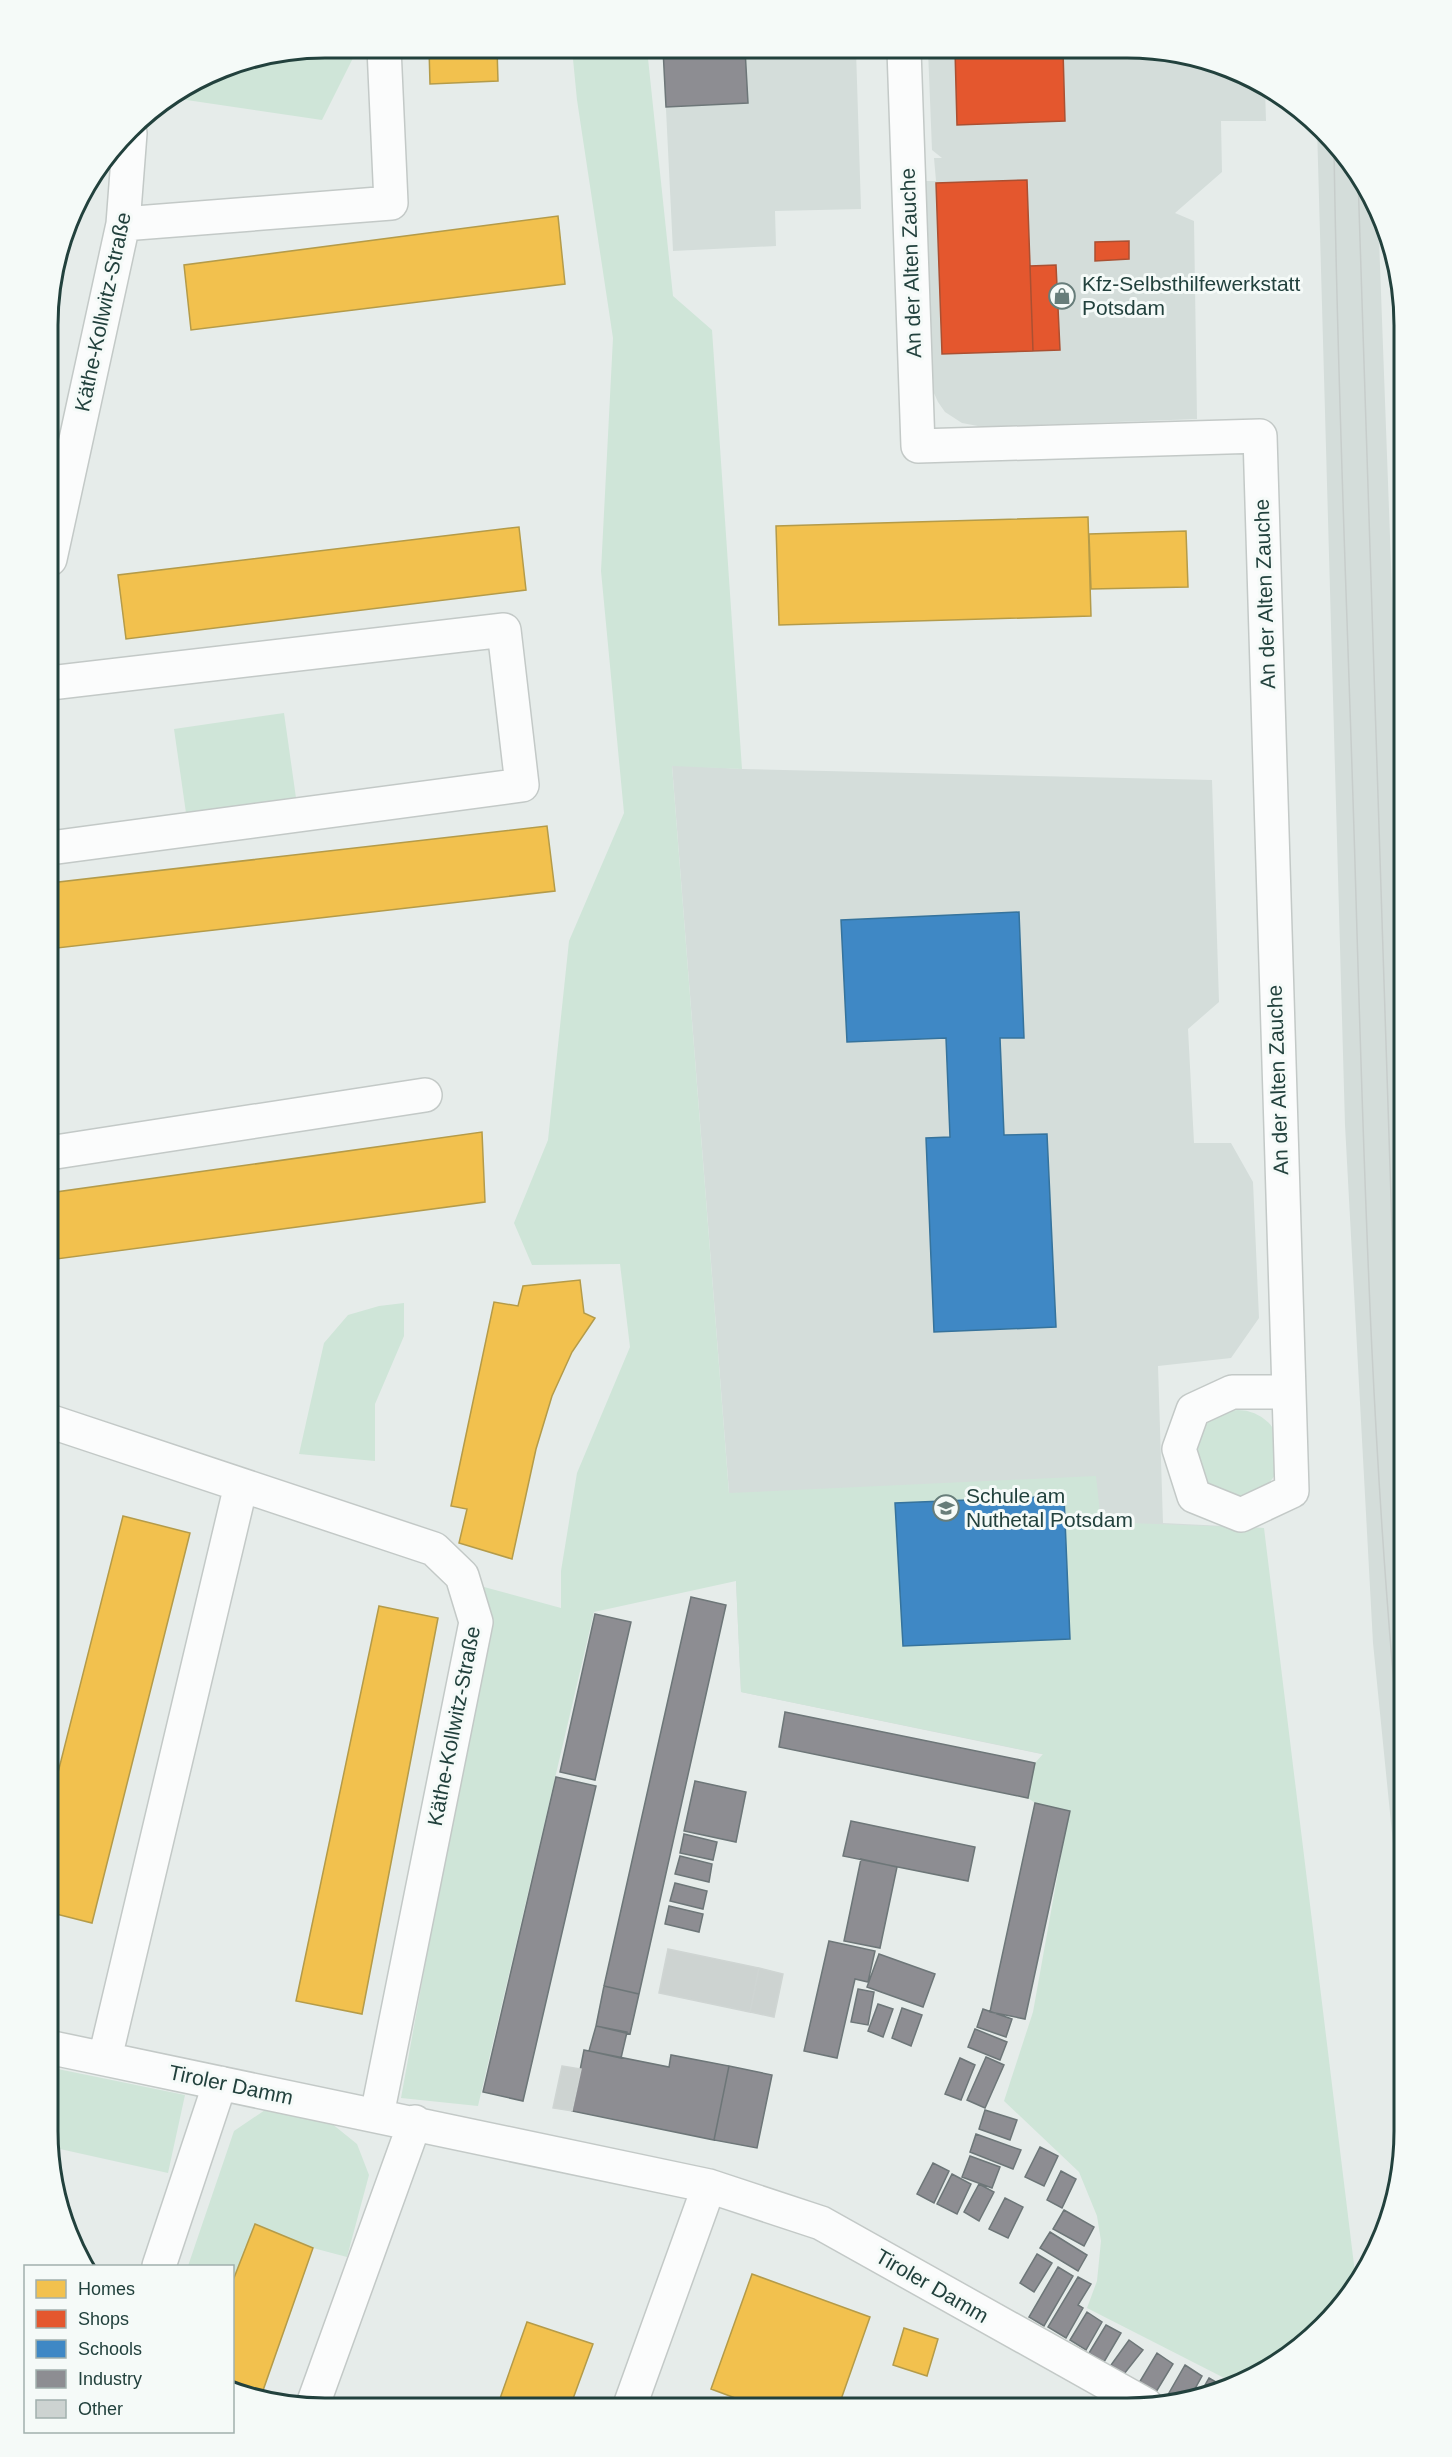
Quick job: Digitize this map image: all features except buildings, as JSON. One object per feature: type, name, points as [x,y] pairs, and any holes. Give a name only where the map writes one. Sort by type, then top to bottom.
[{"type":"street","points":[[123,224],[391,203],[384,58]]},
{"type":"street","name":"An der Alten Zauche","points":[[904,58],[918,446],[1260,436],[1287,1392],[1292,1491],[1241,1515],[1194,1496],[1179,1449],[1193,1410],[1232,1392],[1287,1392]]},
{"type":"street","name":"Käthe-Kollwitz-Straße","points":[[58,522],[123,224],[129,145]]},
{"type":"street","points":[[58,682],[504,630],[522,785],[58,847]]},
{"type":"street","points":[[58,1151],[425,1095]]},
{"type":"street","name":"Käthe-Kollwitz-Straße","points":[[58,1424],[434,1549],[462,1576],[476,1622],[377,2115]]},
{"type":"street","points":[[105,2058],[241,1485]]},
{"type":"street","name":"Tiroler Damm","points":[[58,2049],[415,2122],[709,2186],[821,2223],[1134,2398]]},
{"type":"street","points":[[159,2265],[220,2083]]},
{"type":"street","points":[[315,2398],[415,2122]]},
{"type":"street","points":[[633,2398],[709,2186]]},
{"type":"shaded area","points":[[663,58],[856,58],[861,209],[775,211],[776,246],[673,251]]},
{"type":"shaded area","name":"Kfz-Selbsthilfewerkstatt Potsdam","points":[[928,58],[1144,59],[1179,64],[1212,73],[1265,97],[1266,121],[1221,121],[1222,172],[1175,213],[1194,221],[1197,419],[983,427],[962,423],[945,412],[933,391],[931,377],[924,181],[936,181],[934,158],[942,158],[932,150]]},
{"type":"shaded area","points":[[1317,139],[1349,177],[1366,207],[1379,240],[1394,645],[1394,1853],[1373,1643],[1345,1125]]},
{"type":"shaded area","name":"Schule am Nuthetal Potsdam","points":[[672,765],[742,769],[1212,780],[1219,1002],[1188,1029],[1194,1143],[1231,1143],[1253,1182],[1259,1318],[1231,1358],[1158,1366],[1163,1523],[1264,1528],[1075,1761],[741,1692],[736,1581]]},
{"type":"green space","points":[[353,58],[322,120],[183,99],[223,79],[256,68],[308,59]]},
{"type":"green space","points":[[573,58],[648,58],[673,296],[712,330],[742,769],[672,766],[729,1493],[1096,1476],[1101,1522],[1264,1528],[1355,2271],[1327,2308],[1303,2332],[1275,2354],[1226,2379],[1087,2308],[1097,2281],[1101,2241],[1097,2216],[1079,2172],[1004,2101],[1033,2012],[1069,1811],[1035,1803],[1028,1798],[1035,1763],[1043,1754],[741,1692],[736,1581],[594,1612],[478,2106],[401,2098],[486,1629],[484,1587],[561,1608],[561,1571],[577,1473],[630,1347],[620,1264],[532,1265],[514,1223],[548,1140],[569,941],[624,813],[601,571],[613,338],[577,100]]},
{"type":"green space","points":[[284,713],[297,805],[187,820],[174,729]]},
{"type":"green space","points":[[404,1303],[404,1336],[375,1404],[375,1461],[299,1454],[324,1343],[348,1315],[379,1306]]},
{"type":"green space","points":[[1238,1410],[1255,1413],[1269,1422],[1278,1436],[1281,1453],[1278,1470],[1269,1484],[1255,1493],[1238,1496],[1221,1493],[1207,1484],[1198,1470],[1195,1453],[1198,1436],[1207,1422],[1221,1413]]},
{"type":"green space","points":[[58,2069],[185,2095],[168,2173],[59,2149]]},
{"type":"green space","points":[[268,2108],[331,2123],[357,2144],[369,2175],[347,2257],[313,2248],[255,2224],[234,2280],[234,2265],[188,2265],[234,2131]]},
{"type":"tram line","points":[[1334,158],[1340,414],[1371,1327],[1384,1559],[1394,1685]]},
{"type":"tram line","points":[[1359,193],[1394,1291]]},
{"type":"place","name":"Kfz-Selbsthilfewerkstatt Potsdam","points":[[1062,296]]},
{"type":"place","name":"Schule am Nuthetal Potsdam","points":[[946,1508]]}]
